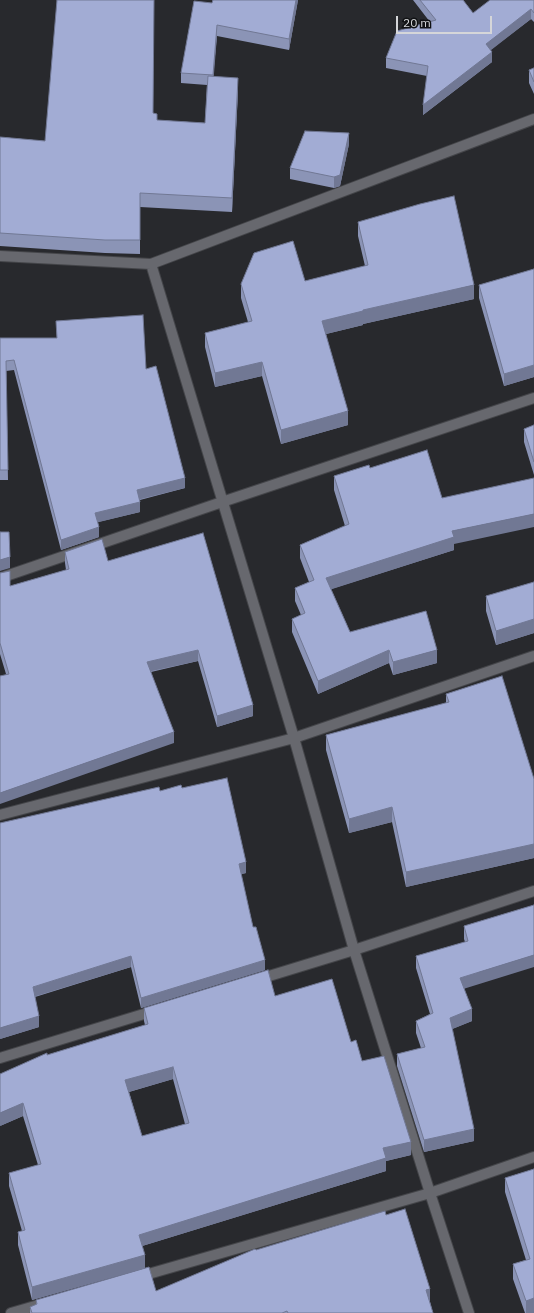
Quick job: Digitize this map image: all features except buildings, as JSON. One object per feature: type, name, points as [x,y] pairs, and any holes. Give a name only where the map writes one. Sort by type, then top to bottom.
[{"type":"street","points":[[0,256],[151,264],[534,119]]},
{"type":"street","points":[[151,264],[294,738],[354,950],[469,1313]]},
{"type":"street","points":[[0,578],[534,398]]},
{"type":"street","points":[[0,815],[294,738],[534,656]]},
{"type":"street","points":[[249,982],[354,950],[534,891]]},
{"type":"street","points":[[0,1058],[166,1007]]},
{"type":"street","points":[[125,1280],[430,1193],[534,1157]]},
{"type":"street","points":[[11,1313],[49,1302]]}]
